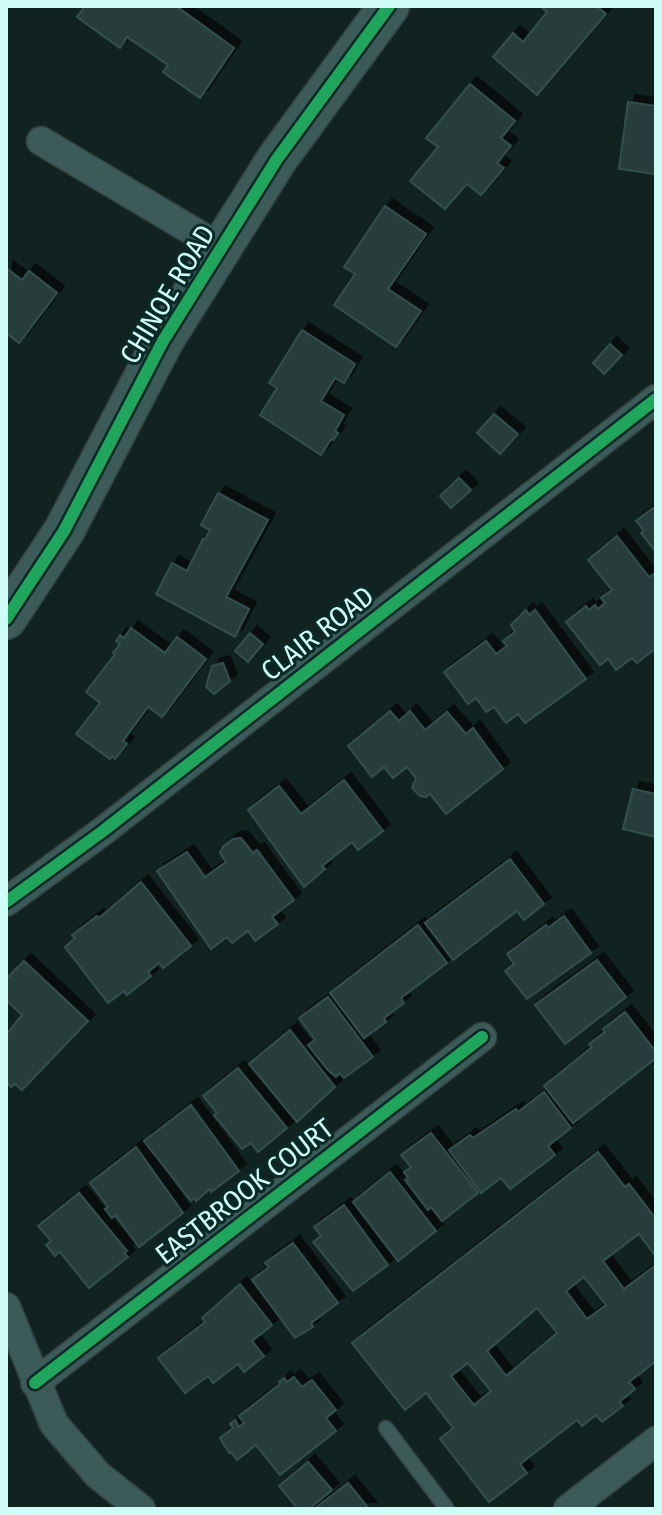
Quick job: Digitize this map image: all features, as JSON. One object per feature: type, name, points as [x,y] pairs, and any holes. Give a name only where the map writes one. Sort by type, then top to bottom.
[{"type":"street","name":"CHINOE ROAD","points":[[6,619],[64,531],[163,341],[277,159],[389,6]]},
{"type":"street","points":[[41,141],[223,249]]},
{"type":"street","name":"CLAIR ROAD","points":[[6,902],[103,831],[656,399]]},
{"type":"street","name":"EASTBROOK COURT","points":[[35,1383],[482,1037]]},
{"type":"street","points":[[6,1307],[54,1424],[98,1475],[141,1509]]},
{"type":"street","points":[[568,1509],[656,1441]]},
{"type":"lane","points":[[386,1428],[447,1509]]},
{"type":"building","points":[[85,6],[176,6],[234,48],[200,98],[163,72],[168,65],[127,37],[120,48],[77,17]]},
{"type":"building","points":[[540,6],[596,6],[606,14],[537,95],[493,57],[513,33],[523,42],[547,12]]},
{"type":"building","points":[[470,84],[515,121],[501,138],[511,146],[497,163],[504,168],[481,195],[467,184],[445,209],[410,181],[438,147],[426,138]]},
{"type":"building","points":[[628,102],[656,106],[656,174],[619,169]]},
{"type":"building","points":[[385,206],[426,234],[388,289],[421,311],[396,347],[334,305],[355,274],[344,267]]},
{"type":"building","points":[[6,268],[22,280],[29,271],[57,293],[19,343],[6,333]]},
{"type":"building","points":[[302,330],[355,364],[344,383],[335,378],[321,401],[344,415],[335,431],[338,433],[321,455],[260,415],[277,388],[269,383]]},
{"type":"building","points":[[610,344],[622,355],[604,374],[593,363]]},
{"type":"building","points":[[494,414],[518,434],[500,454],[477,433]]},
{"type":"building","points":[[459,478],[471,490],[451,508],[440,496]]},
{"type":"building","points":[[218,493],[268,520],[226,597],[249,609],[235,637],[156,594],[172,563],[187,571],[210,530],[201,525]]},
{"type":"building","points":[[653,508],[656,511],[656,552],[636,521]]},
{"type":"building","points":[[617,536],[649,577],[654,574],[656,577],[656,648],[637,663],[632,658],[616,670],[608,659],[600,665],[566,622],[586,606],[589,610],[595,605],[598,609],[605,603],[601,598],[612,590],[588,560]]},
{"type":"building","points":[[526,610],[529,615],[535,610],[586,679],[525,723],[518,714],[506,723],[494,707],[486,712],[476,698],[468,704],[444,672],[486,641],[496,654],[507,646],[503,641],[515,632],[511,625]]},
{"type":"building","points":[[131,628],[165,653],[177,637],[206,659],[162,717],[148,707],[123,741],[127,744],[115,759],[112,756],[110,759],[76,734],[100,703],[86,692],[115,654],[120,635],[124,638]]},
{"type":"building","points":[[250,633],[263,644],[248,662],[235,651]]},
{"type":"building","points":[[223,663],[230,681],[214,694],[206,687],[212,666]]},
{"type":"building","points":[[390,711],[399,721],[410,711],[425,730],[447,712],[466,734],[473,728],[503,769],[446,814],[430,794],[420,796],[412,788],[416,778],[407,767],[393,778],[384,767],[372,777],[348,746]]},
{"type":"building","points":[[344,780],[383,831],[358,850],[352,842],[322,866],[325,869],[304,887],[248,810],[279,786],[301,814]]},
{"type":"building","points":[[633,789],[656,794],[656,837],[623,829]]},
{"type":"building","points":[[241,838],[253,853],[257,850],[294,900],[272,917],[278,924],[255,941],[248,931],[232,943],[227,937],[211,949],[157,871],[187,852],[205,877],[226,862],[220,853],[223,847],[233,839]]},
{"type":"building","points":[[510,859],[544,904],[524,920],[517,911],[453,960],[425,923]]},
{"type":"building","points":[[141,882],[191,946],[163,968],[159,963],[148,972],[151,976],[127,995],[124,991],[108,1003],[65,947],[75,938],[72,935],[97,916],[99,918]]},
{"type":"building","points":[[564,916],[591,953],[527,999],[505,971],[514,964],[507,954],[546,925],[548,928]]},
{"type":"building","points":[[418,925],[447,963],[401,998],[404,1003],[384,1018],[386,1022],[364,1038],[330,993]]},
{"type":"building","points":[[597,960],[626,997],[565,1044],[535,1005]]},
{"type":"building","points":[[24,961],[88,1021],[22,1090],[6,1082],[6,1035],[22,1015],[6,1000],[6,979]]},
{"type":"building","points":[[328,997],[373,1057],[344,1078],[340,1073],[336,1077],[328,1070],[308,1045],[315,1040],[299,1018]]},
{"type":"building","points":[[625,1012],[656,1052],[656,1058],[573,1123],[544,1086],[592,1047],[589,1044],[605,1032],[603,1029]]},
{"type":"building","points":[[290,1030],[335,1087],[297,1122],[249,1064]]},
{"type":"building","points":[[238,1068],[287,1128],[258,1152],[251,1143],[242,1149],[214,1115],[217,1113],[203,1096]]},
{"type":"building","points":[[544,1092],[571,1128],[548,1146],[555,1155],[510,1189],[501,1178],[481,1193],[449,1150],[516,1109],[518,1112]]},
{"type":"building","points":[[191,1105],[239,1171],[196,1201],[194,1198],[191,1201],[144,1141]]},
{"type":"building","points":[[431,1133],[478,1193],[442,1221],[431,1207],[428,1210],[405,1180],[408,1178],[404,1172],[411,1167],[401,1155]]},
{"type":"building","points":[[136,1147],[183,1213],[139,1247],[115,1215],[112,1218],[105,1209],[108,1207],[90,1183]]},
{"type":"building","points":[[598,1152],[625,1187],[629,1184],[656,1219],[656,1257],[639,1234],[603,1261],[624,1289],[656,1265],[656,1361],[629,1382],[635,1389],[619,1402],[623,1406],[602,1422],[596,1415],[582,1426],[577,1420],[520,1464],[527,1473],[489,1502],[440,1439],[453,1428],[426,1393],[405,1410],[352,1343]],"holes":[[[584,1277],[606,1305],[587,1319],[566,1291]],[[537,1308],[557,1333],[506,1376],[487,1351]],[[468,1363],[491,1391],[474,1405],[451,1376]]]},
{"type":"building","points":[[390,1172],[436,1231],[398,1261],[353,1202]]},
{"type":"building","points":[[79,1193],[127,1251],[124,1253],[128,1257],[89,1288],[60,1252],[55,1256],[46,1245],[51,1241],[38,1226]]},
{"type":"building","points":[[344,1205],[388,1265],[353,1291],[313,1242],[321,1236],[314,1227]]},
{"type":"building","points":[[293,1243],[338,1303],[311,1323],[313,1327],[295,1338],[252,1280],[269,1267],[265,1263]]},
{"type":"building","points":[[240,1284],[272,1325],[252,1341],[264,1356],[244,1372],[238,1364],[213,1383],[208,1376],[185,1393],[158,1358],[205,1322],[202,1318]]},
{"type":"building","points":[[294,1377],[302,1387],[312,1380],[336,1410],[326,1418],[336,1431],[280,1475],[256,1445],[237,1460],[220,1438],[233,1428],[230,1424],[235,1420],[239,1427],[244,1423],[239,1416],[279,1382],[284,1378],[287,1382]]},
{"type":"building","points":[[308,1462],[332,1490],[309,1509],[298,1509],[279,1486]]},
{"type":"building","points":[[348,1483],[369,1509],[318,1509],[317,1507]]},
{"type":"cycle path","points":[[6,619],[64,531],[163,341],[277,159],[389,6]]},
{"type":"cycle path","points":[[6,902],[103,831],[656,399]]},
{"type":"cycle path","points":[[35,1383],[482,1037]]}]
